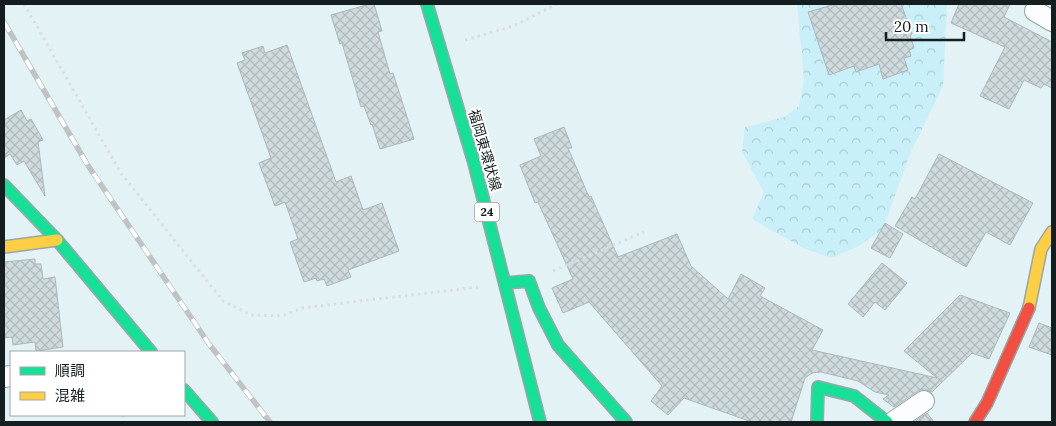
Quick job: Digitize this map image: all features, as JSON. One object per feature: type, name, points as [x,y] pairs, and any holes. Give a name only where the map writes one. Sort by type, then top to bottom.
[{"type":"street","name":"福岡東環状線","points":[[427,4],[474,163],[540,422]]},
{"type":"street","points":[[1035,11],[1052,21]]},
{"type":"street","points":[[4,185],[57,240],[150,351]]},
{"type":"street","points":[[975,422],[986,403],[1030,306],[1041,249],[1052,232]]},
{"type":"street","points":[[4,247],[57,240]]},
{"type":"street","points":[[506,283],[529,281],[539,308],[558,345],[626,422]]},
{"type":"street","points":[[817,422],[818,387],[854,396],[888,422]]},
{"type":"street","points":[[185,391],[212,422]]},
{"type":"street","points":[[892,422],[924,401]]},
{"type":"path","points":[[24,4],[121,173],[223,301],[251,315],[282,316],[302,308],[506,283]]},
{"type":"path","points":[[440,48],[513,26],[557,4]]},
{"type":"path","points":[[529,281],[644,232]]},
{"type":"green space","points":[[797,4],[947,4],[943,86],[910,154],[883,229],[859,246],[831,258],[803,248],[752,219],[764,192],[742,152],[745,127],[784,117],[799,106],[804,80]]},
{"type":"building","points":[[374,4],[382,31],[378,32],[390,74],[393,73],[414,139],[380,149],[364,106],[361,107],[342,43],[340,44],[331,15]]},
{"type":"building","points":[[836,4],[901,4],[912,34],[910,35],[914,48],[909,50],[911,56],[904,58],[908,70],[883,79],[879,64],[856,72],[854,66],[829,75],[808,12]]},
{"type":"building","points":[[959,4],[1010,4],[1004,17],[1052,42],[1052,88],[1044,84],[1041,88],[1024,80],[1009,109],[980,96],[1005,47],[951,23]]},
{"type":"building","points":[[287,45],[336,182],[351,176],[363,210],[382,203],[399,251],[348,270],[351,277],[327,286],[324,279],[317,281],[316,278],[304,282],[290,242],[298,239],[285,202],[275,206],[259,163],[271,158],[237,63],[245,60],[242,53],[263,46],[265,53]]},
{"type":"building","points":[[21,110],[27,121],[31,119],[43,140],[38,142],[45,196],[24,161],[17,165],[10,154],[4,158],[4,120]]},
{"type":"building","points":[[564,127],[572,148],[568,148],[618,257],[677,234],[691,266],[728,299],[741,274],[765,288],[760,296],[823,330],[812,350],[937,378],[904,351],[960,295],[1010,313],[989,359],[972,353],[932,392],[924,389],[918,391],[894,407],[883,399],[889,395],[875,392],[858,381],[821,372],[812,373],[805,378],[791,422],[752,422],[684,398],[668,415],[651,401],[662,386],[589,302],[563,313],[552,288],[573,279],[538,202],[535,203],[520,165],[541,156],[534,139]]},
{"type":"building","points":[[939,154],[1033,203],[1010,245],[986,232],[966,267],[895,226],[912,197],[915,199]]},
{"type":"building","points":[[885,223],[903,234],[890,258],[871,248]]},
{"type":"building","points":[[35,259],[35,264],[41,264],[43,279],[55,277],[63,347],[36,351],[35,342],[13,345],[12,337],[4,338],[4,262]]},
{"type":"building","points":[[882,263],[907,283],[885,310],[875,302],[863,317],[848,304]]},
{"type":"building","points":[[1039,323],[1052,328],[1052,355],[1029,347]]},
{"type":"building","points":[[927,413],[934,422],[914,422]]},
{"type":"railway","points":[[4,22],[87,164],[209,344],[270,422]]},
{"type":"traffic: fast","points":[[427,4],[474,163],[540,422]]},
{"type":"traffic: fast","points":[[4,185],[57,240],[150,351]]},
{"type":"traffic: fast","points":[[506,283],[529,281],[539,308],[558,345],[626,422]]},
{"type":"traffic: fast","points":[[817,422],[818,387],[854,396],[887,422]]},
{"type":"traffic: fast","points":[[185,391],[212,422]]},
{"type":"traffic: slow","points":[[1029,308],[1041,249],[1052,232]]},
{"type":"traffic: slow","points":[[4,247],[57,240]]},
{"type":"traffic: jam","points":[[975,422],[987,403],[1029,308]]}]
